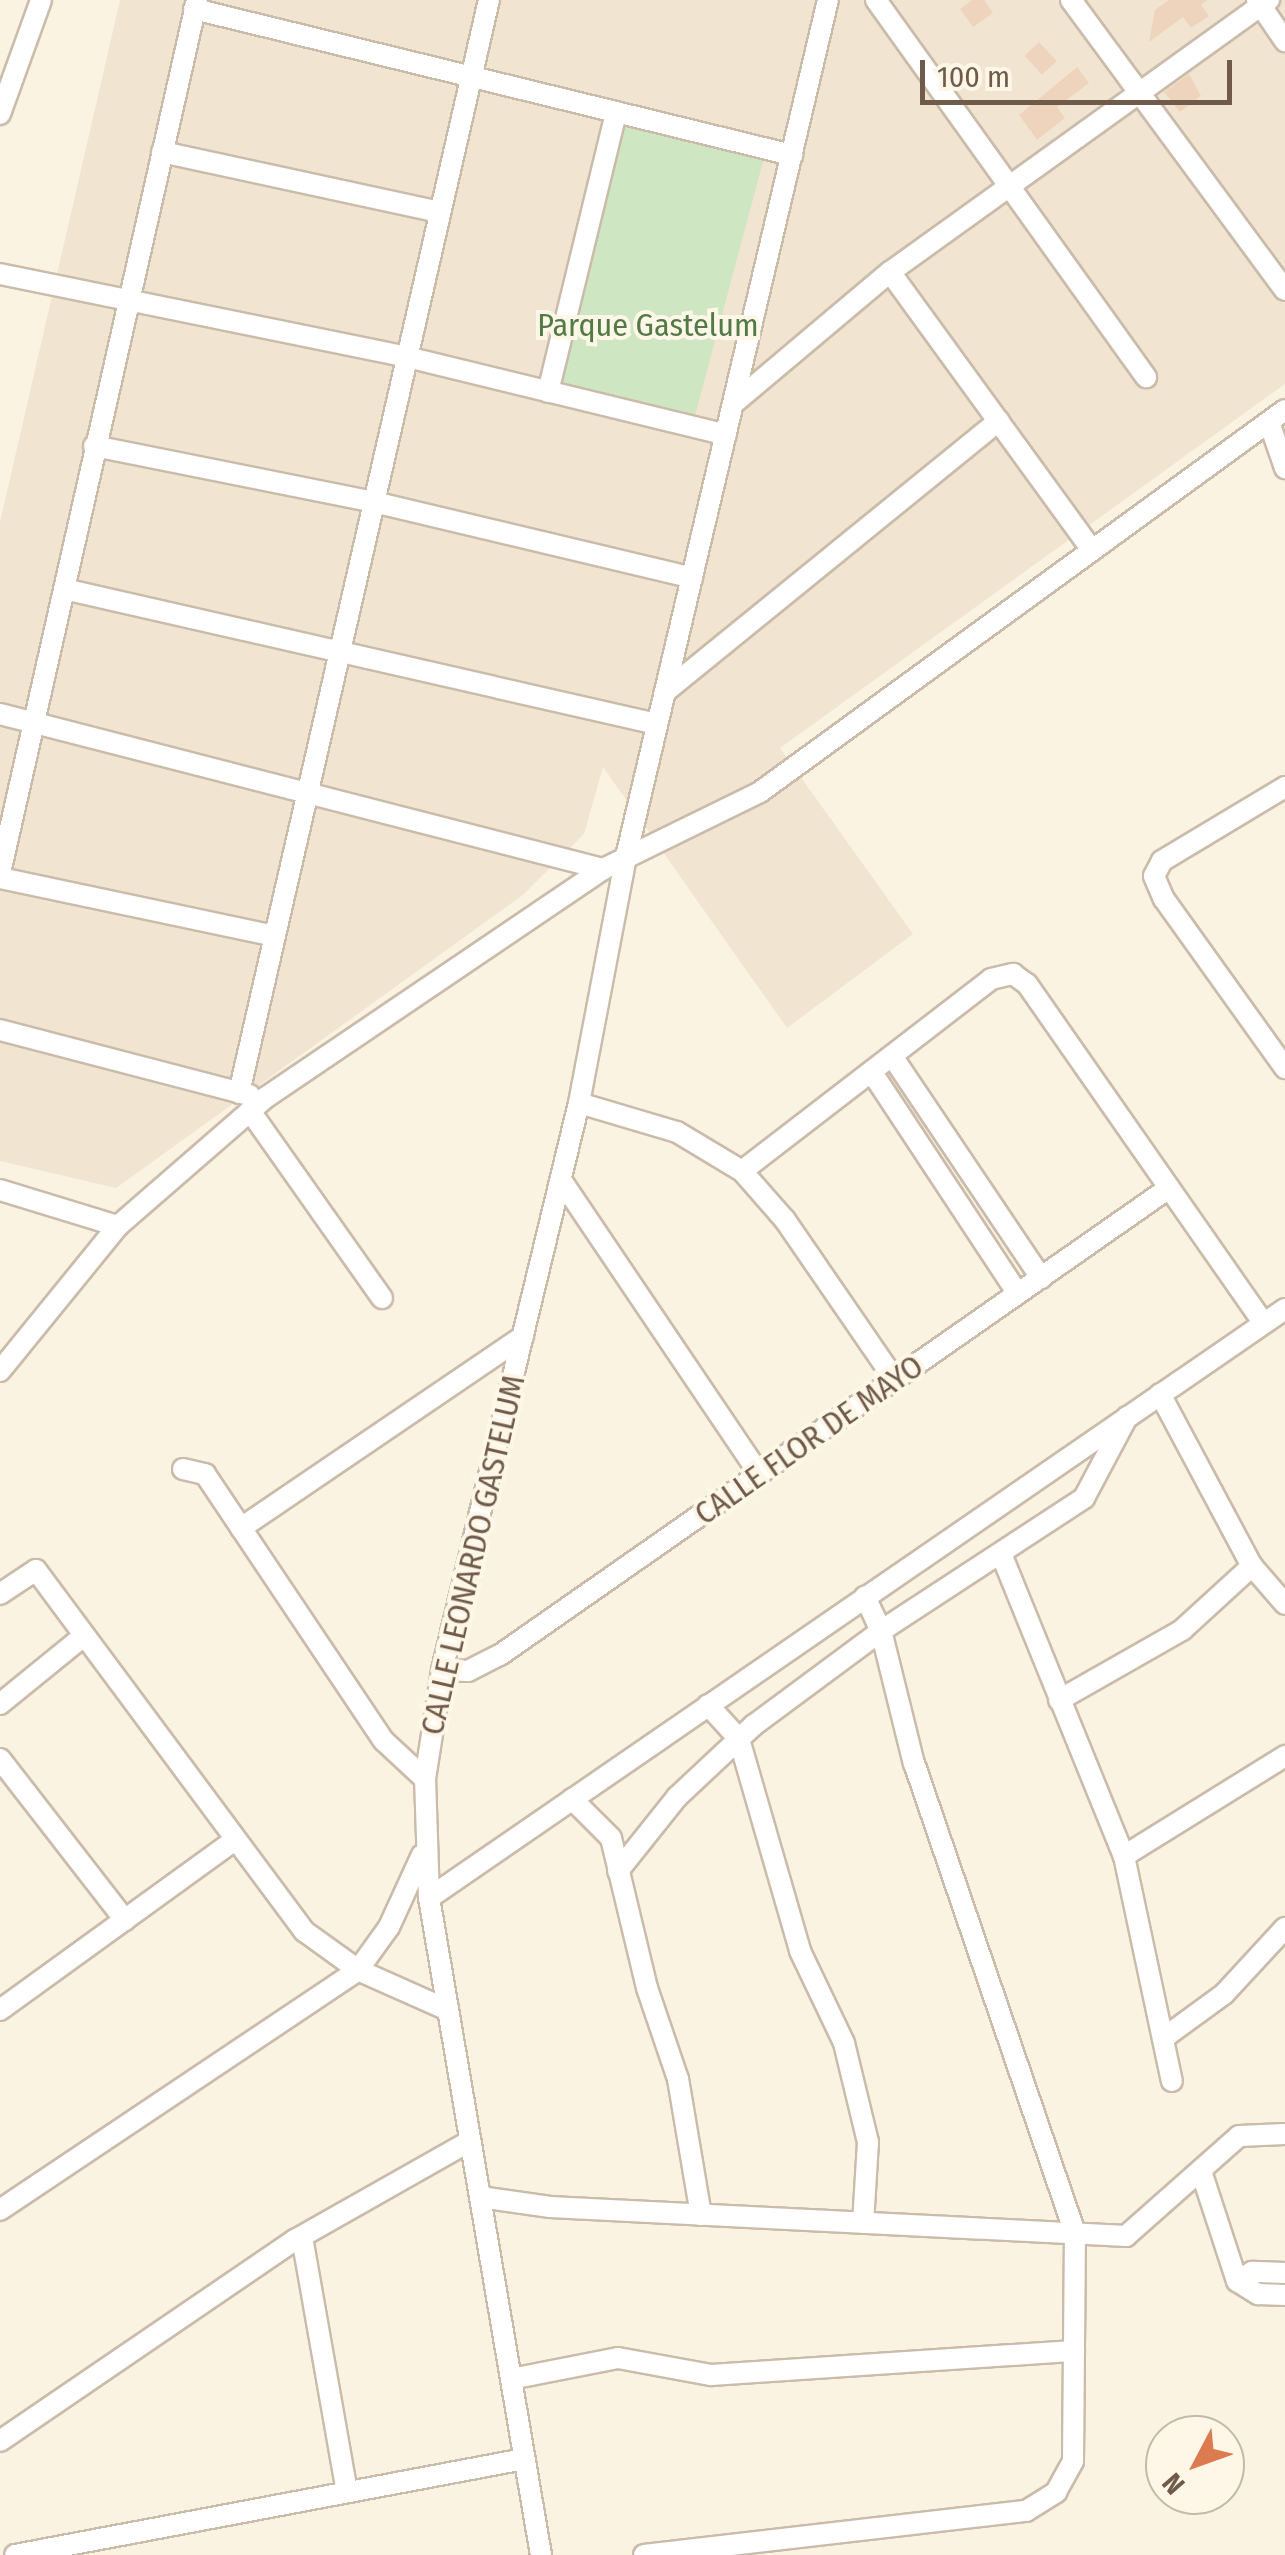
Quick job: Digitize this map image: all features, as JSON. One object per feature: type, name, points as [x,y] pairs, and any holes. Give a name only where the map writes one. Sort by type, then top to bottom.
[{"type":"street","points":[[0,114],[5,88],[41,0]]},
{"type":"street","points":[[382,1298],[252,1101],[271,935],[309,790],[488,0]]},
{"type":"street","name":"CALLE LEONARDO GASTELUM","points":[[540,2555],[422,1854],[425,1779],[442,1670],[579,1103],[626,858],[828,0]]},
{"type":"street","points":[[876,0],[1146,378]]},
{"type":"street","points":[[1071,0],[1285,290]]},
{"type":"street","points":[[733,404],[890,272],[1262,2],[1285,40]]},
{"type":"street","points":[[271,935],[0,876],[196,5],[471,77],[792,154]]},
{"type":"street","points":[[548,392],[616,112]]},
{"type":"street","points":[[162,152],[440,212]]},
{"type":"street","points":[[890,272],[1092,550]]},
{"type":"street","points":[[0,274],[128,304],[408,357],[726,435]]},
{"type":"street","points":[[0,1371],[118,1226],[252,1101],[603,869],[760,792],[1277,416],[1285,468]]},
{"type":"street","points":[[666,692],[999,421]]},
{"type":"street","points":[[94,446],[374,502],[692,578]]},
{"type":"street","points":[[64,588],[341,648],[658,724]]},
{"type":"street","points":[[0,714],[309,790],[603,869]]},
{"type":"street","points":[[1285,787],[1162,861],[1154,876],[1164,899],[1285,1068]]},
{"type":"street","points":[[742,1172],[992,980],[1013,974],[1263,1322]]},
{"type":"street","points":[[0,1030],[252,1101]]},
{"type":"street","points":[[894,1059],[1040,1278]]},
{"type":"street","points":[[873,1074],[1018,1294]]},
{"type":"street","points":[[579,1103],[676,1132],[742,1172],[785,1220],[894,1380]]},
{"type":"street","points":[[560,1180],[759,1474]]},
{"type":"street","name":"CALLE FLOR DE MAYO","points":[[442,1670],[468,1671],[500,1656],[1169,1188]]},
{"type":"street","points":[[0,1190],[118,1226]]},
{"type":"street","points":[[429,1898],[1285,1309]]},
{"type":"street","points":[[241,1528],[522,1336]]},
{"type":"street","points":[[1160,1394],[1252,1566],[1285,1604]]},
{"type":"street","points":[[618,1871],[677,1797],[738,1739],[880,1631],[1002,1556],[1096,1484],[1128,1415]]},
{"type":"street","points":[[182,1469],[205,1474],[384,1741],[425,1779]]},
{"type":"street","points":[[1002,1556],[1124,1856],[1172,2081]]},
{"type":"street","points":[[1059,1700],[1182,1630],[1252,1566]]},
{"type":"street","points":[[0,1594],[36,1570],[304,1931],[358,1970],[448,2010]]},
{"type":"street","points":[[644,2555],[1026,2512],[1056,2492],[1072,2461],[1075,2234],[914,1764],[880,1631],[865,1596]]},
{"type":"street","points":[[0,1704],[84,1635]]},
{"type":"street","points":[[708,1705],[738,1739],[800,1951],[844,2043],[868,2142],[863,2223]]},
{"type":"street","points":[[1124,1856],[1285,1756]]},
{"type":"street","points":[[0,1759],[125,1920]]},
{"type":"street","points":[[572,1799],[611,1838],[678,2078],[701,2215]]},
{"type":"street","points":[[0,2010],[236,1840]]},
{"type":"street","points":[[0,2210],[358,1970],[388,1927],[422,1854]]},
{"type":"street","points":[[1164,2037],[1224,1994],[1285,1928]]},
{"type":"street","points":[[480,2198],[701,2215],[1126,2236],[1239,2136],[1285,2134]]},
{"type":"street","points":[[0,2441],[302,2237],[470,2141]]},
{"type":"street","points":[[1201,2170],[1237,2280],[1258,2294],[1285,2295]]},
{"type":"street","points":[[302,2237],[347,2492]]},
{"type":"street","points":[[1237,2280],[1252,2272],[1285,2272]]},
{"type":"street","points":[[511,2379],[618,2358],[711,2375],[1074,2351]]},
{"type":"street","points":[[15,2555],[524,2459]]},
{"type":"shaded area","points":[[120,0],[1285,0],[1285,384],[780,748],[913,934],[787,1028],[603,767],[584,834],[523,895],[116,1188],[0,1161],[0,522]]},
{"type":"green space","name":"Parque Gastelum","points":[[622,120],[764,158],[693,423],[551,385]]},
{"type":"building","points":[[972,0],[984,0],[993,13],[973,27],[960,9]]},
{"type":"building","points":[[1169,0],[1207,0],[1201,5],[1209,16],[1191,28],[1183,17],[1149,42],[1155,10]]},
{"type":"building","points":[[1039,42],[1057,61],[1042,75],[1024,56]]},
{"type":"building","points":[[1077,67],[1089,83],[1057,107],[1065,118],[1037,140],[1019,115]]},
{"type":"building","points":[[1189,74],[1201,96],[1180,112],[1164,92]]}]
